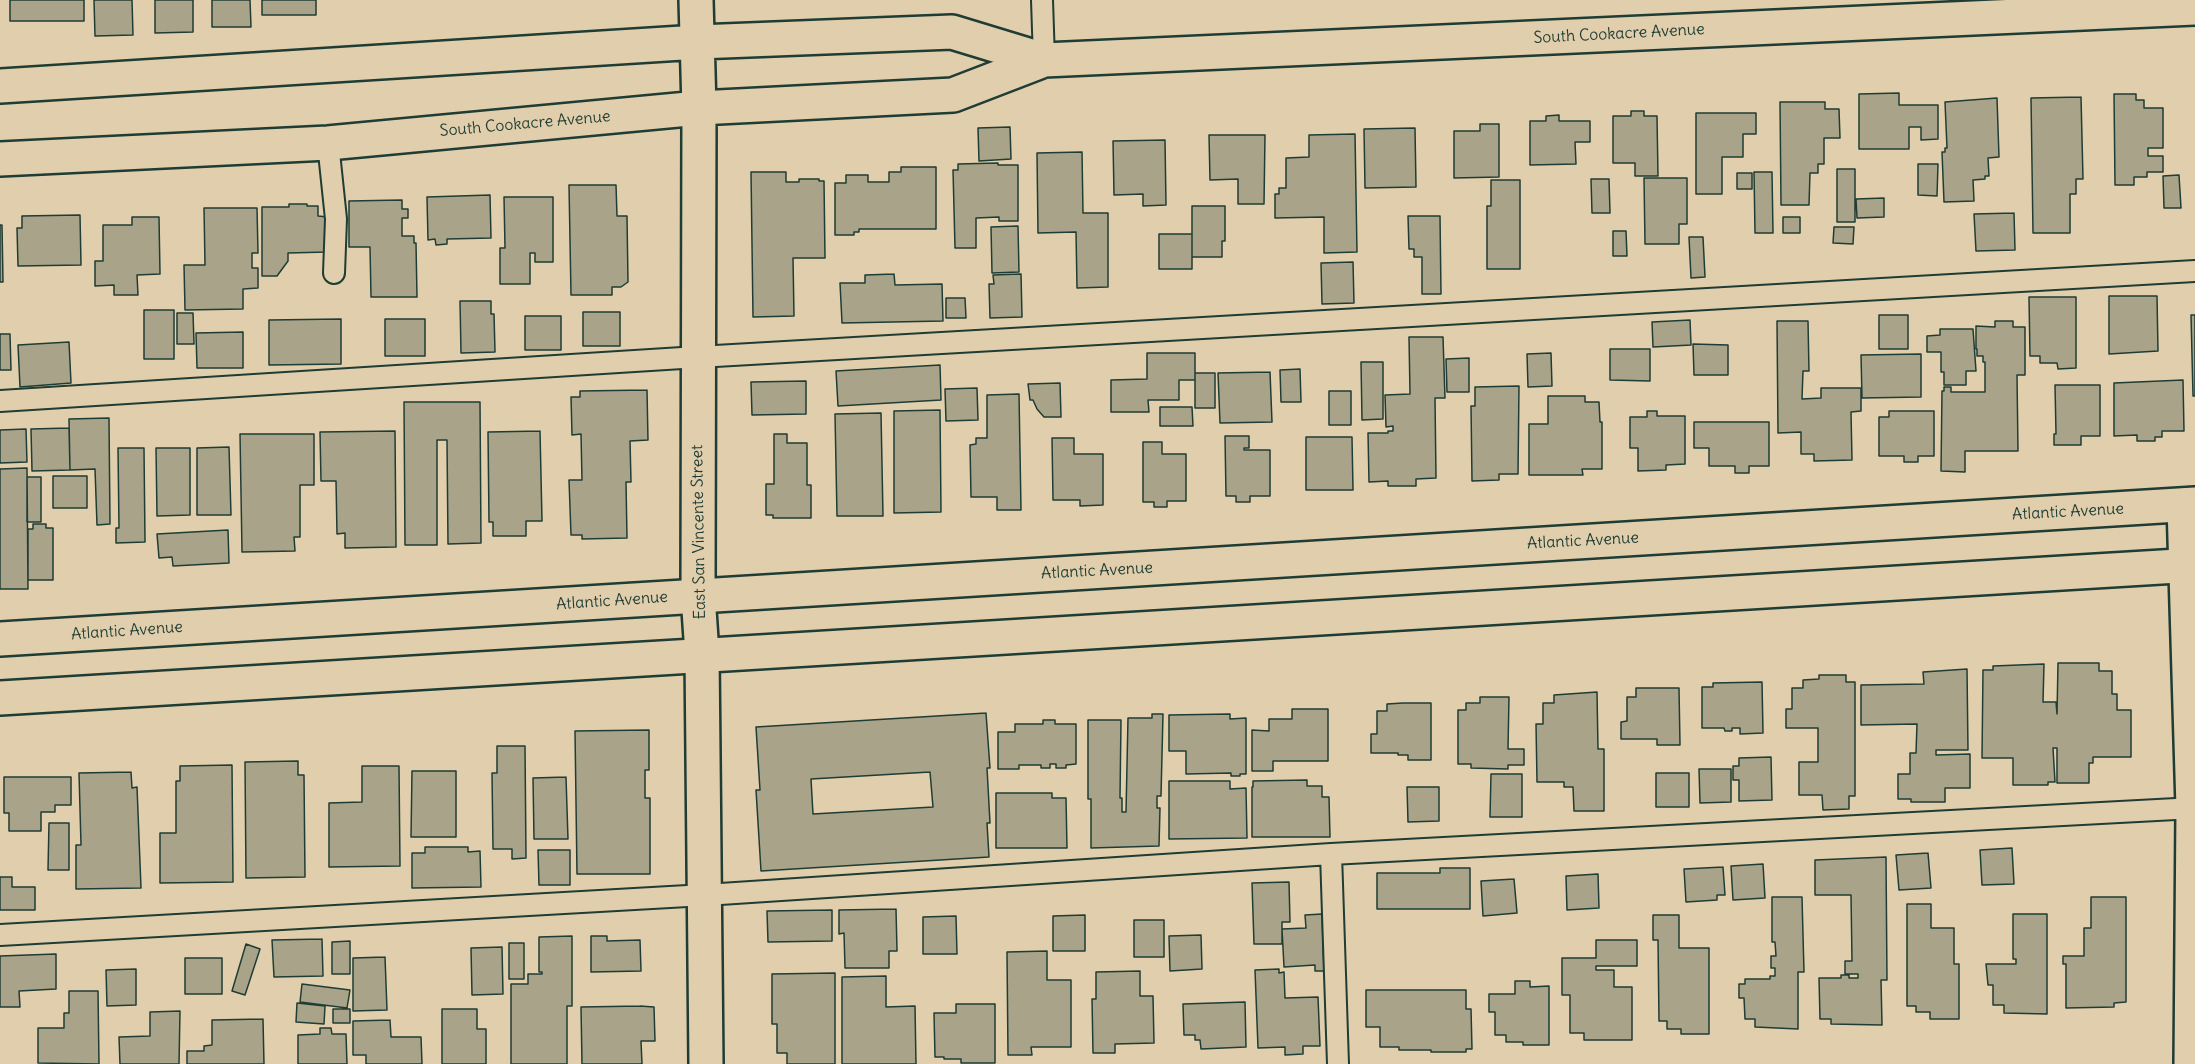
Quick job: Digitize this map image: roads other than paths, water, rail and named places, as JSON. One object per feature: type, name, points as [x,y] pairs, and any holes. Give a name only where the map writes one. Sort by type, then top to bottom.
[{"type":"street","name":"East San Vincente Street","points":[[696,0],[699,108],[698,595],[702,654],[706,1064]]},
{"type":"street","name":"South Cookacre Avenue","points":[[0,159],[328,143],[699,108],[953,95],[1044,60],[2195,8]]},
{"type":"street","name":"South Cookacre Avenue","points":[[0,86],[698,42],[952,32],[1044,60]]},
{"type":"street","name":"Atlantic Avenue","points":[[0,639],[2190,504]]},
{"type":"street","points":[[2190,504],[2194,808],[2191,1064]]},
{"type":"street","points":[[0,698],[2191,565]]},
{"type":"lane","points":[[1042,0],[1044,60]]},
{"type":"lane","points":[[328,143],[336,219],[334,273]]},
{"type":"lane","points":[[0,401],[698,357],[2195,271]]},
{"type":"lane","points":[[0,935],[705,895],[1331,854],[2194,808]]},
{"type":"lane","points":[[1331,854],[1338,1064]]}]
